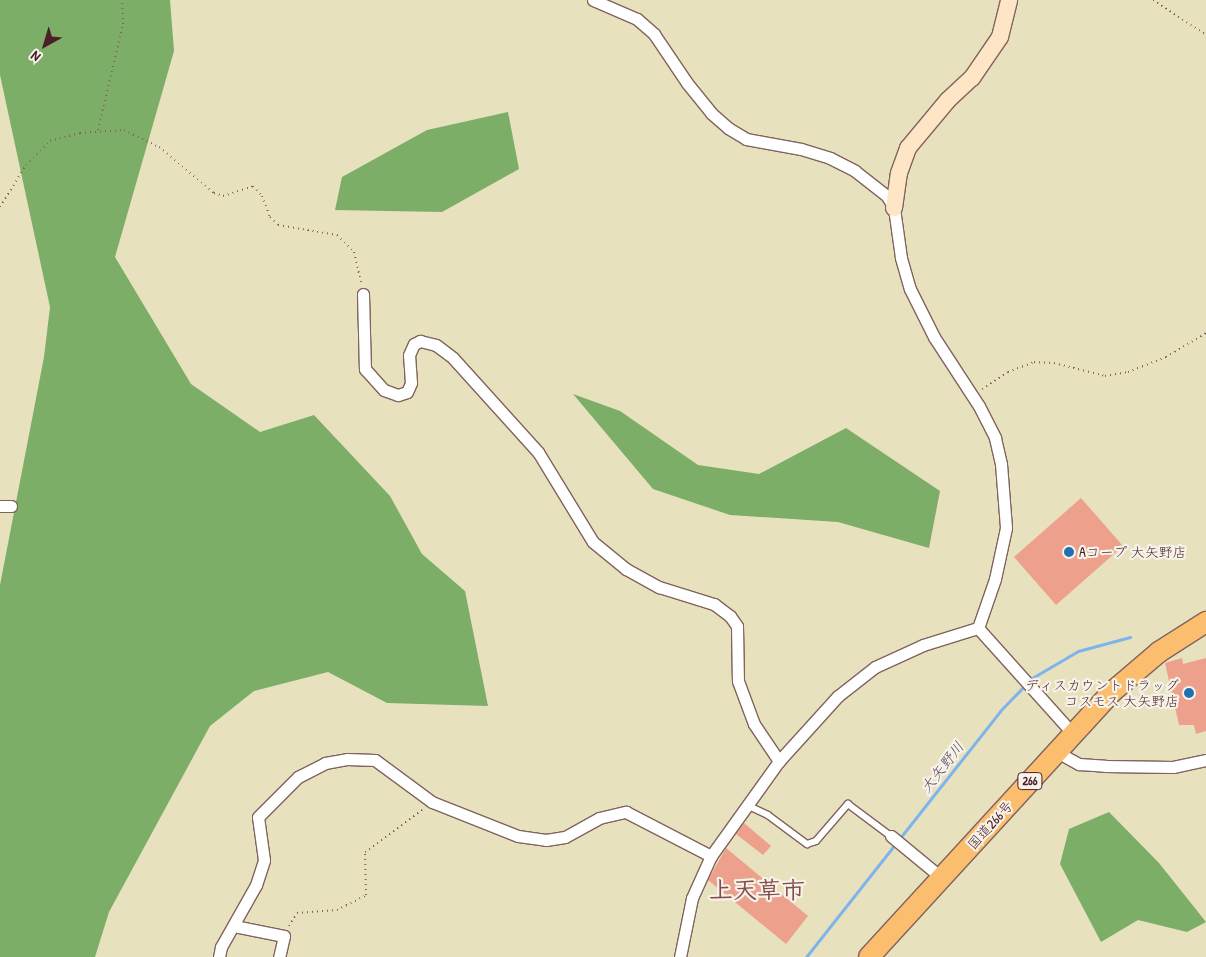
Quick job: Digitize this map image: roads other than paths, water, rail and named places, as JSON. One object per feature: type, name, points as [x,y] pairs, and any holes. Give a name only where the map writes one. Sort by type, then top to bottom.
[{"type":"highway","name":"国道266号","points":[[870,957],[1057,752],[1136,669],[1206,622]]},
{"type":"street","points":[[593,0],[637,19],[654,34],[693,91],[728,128],[746,139],[802,149],[830,158],[855,171],[887,196],[894,208]]},
{"type":"street","points":[[978,628],[996,579],[1006,528],[1005,490],[996,438],[972,396],[934,337],[910,289],[901,258],[894,208],[899,173],[908,148],[948,100],[972,78],[1000,37],[1009,0]]},
{"type":"street","points":[[363,294],[365,369],[384,390],[398,395],[406,392],[411,383],[409,355],[414,344],[420,341],[436,346],[453,358],[538,452],[594,542],[626,569],[659,587],[714,604],[730,616],[737,626],[738,682],[754,724],[779,761]]},
{"type":"street","points":[[680,957],[692,898],[711,856],[779,761],[856,679],[923,645],[978,628]]},
{"type":"street","points":[[978,628],[1074,734]]},
{"type":"street","points":[[1057,752],[1079,764],[1104,766],[1173,767],[1206,760]]},
{"type":"street","points":[[219,957],[221,947],[256,886],[264,860],[258,816],[298,777],[325,763],[347,758],[375,760],[432,802],[518,836],[546,840],[565,837],[614,812],[626,812],[711,856]]},
{"type":"street","points":[[890,836],[942,878]]},
{"type":"street","points":[[234,926],[284,936],[278,957]]},
{"type":"lane","points":[[747,805],[768,815],[807,844],[816,841],[848,804],[890,836]]},
{"type":"waterway","name":"大矢野川","points":[[806,957],[1000,711],[1032,678],[1078,651],[1130,637]]},
{"type":"place","name":"Aコープ 大矢野店","points":[[1069,552]]},
{"type":"place","name":"ディスカウントドラッグ コスモス 大矢野店","points":[[1189,693]]},
{"type":"district","name":"上天草市","points":[[757,890]]}]
